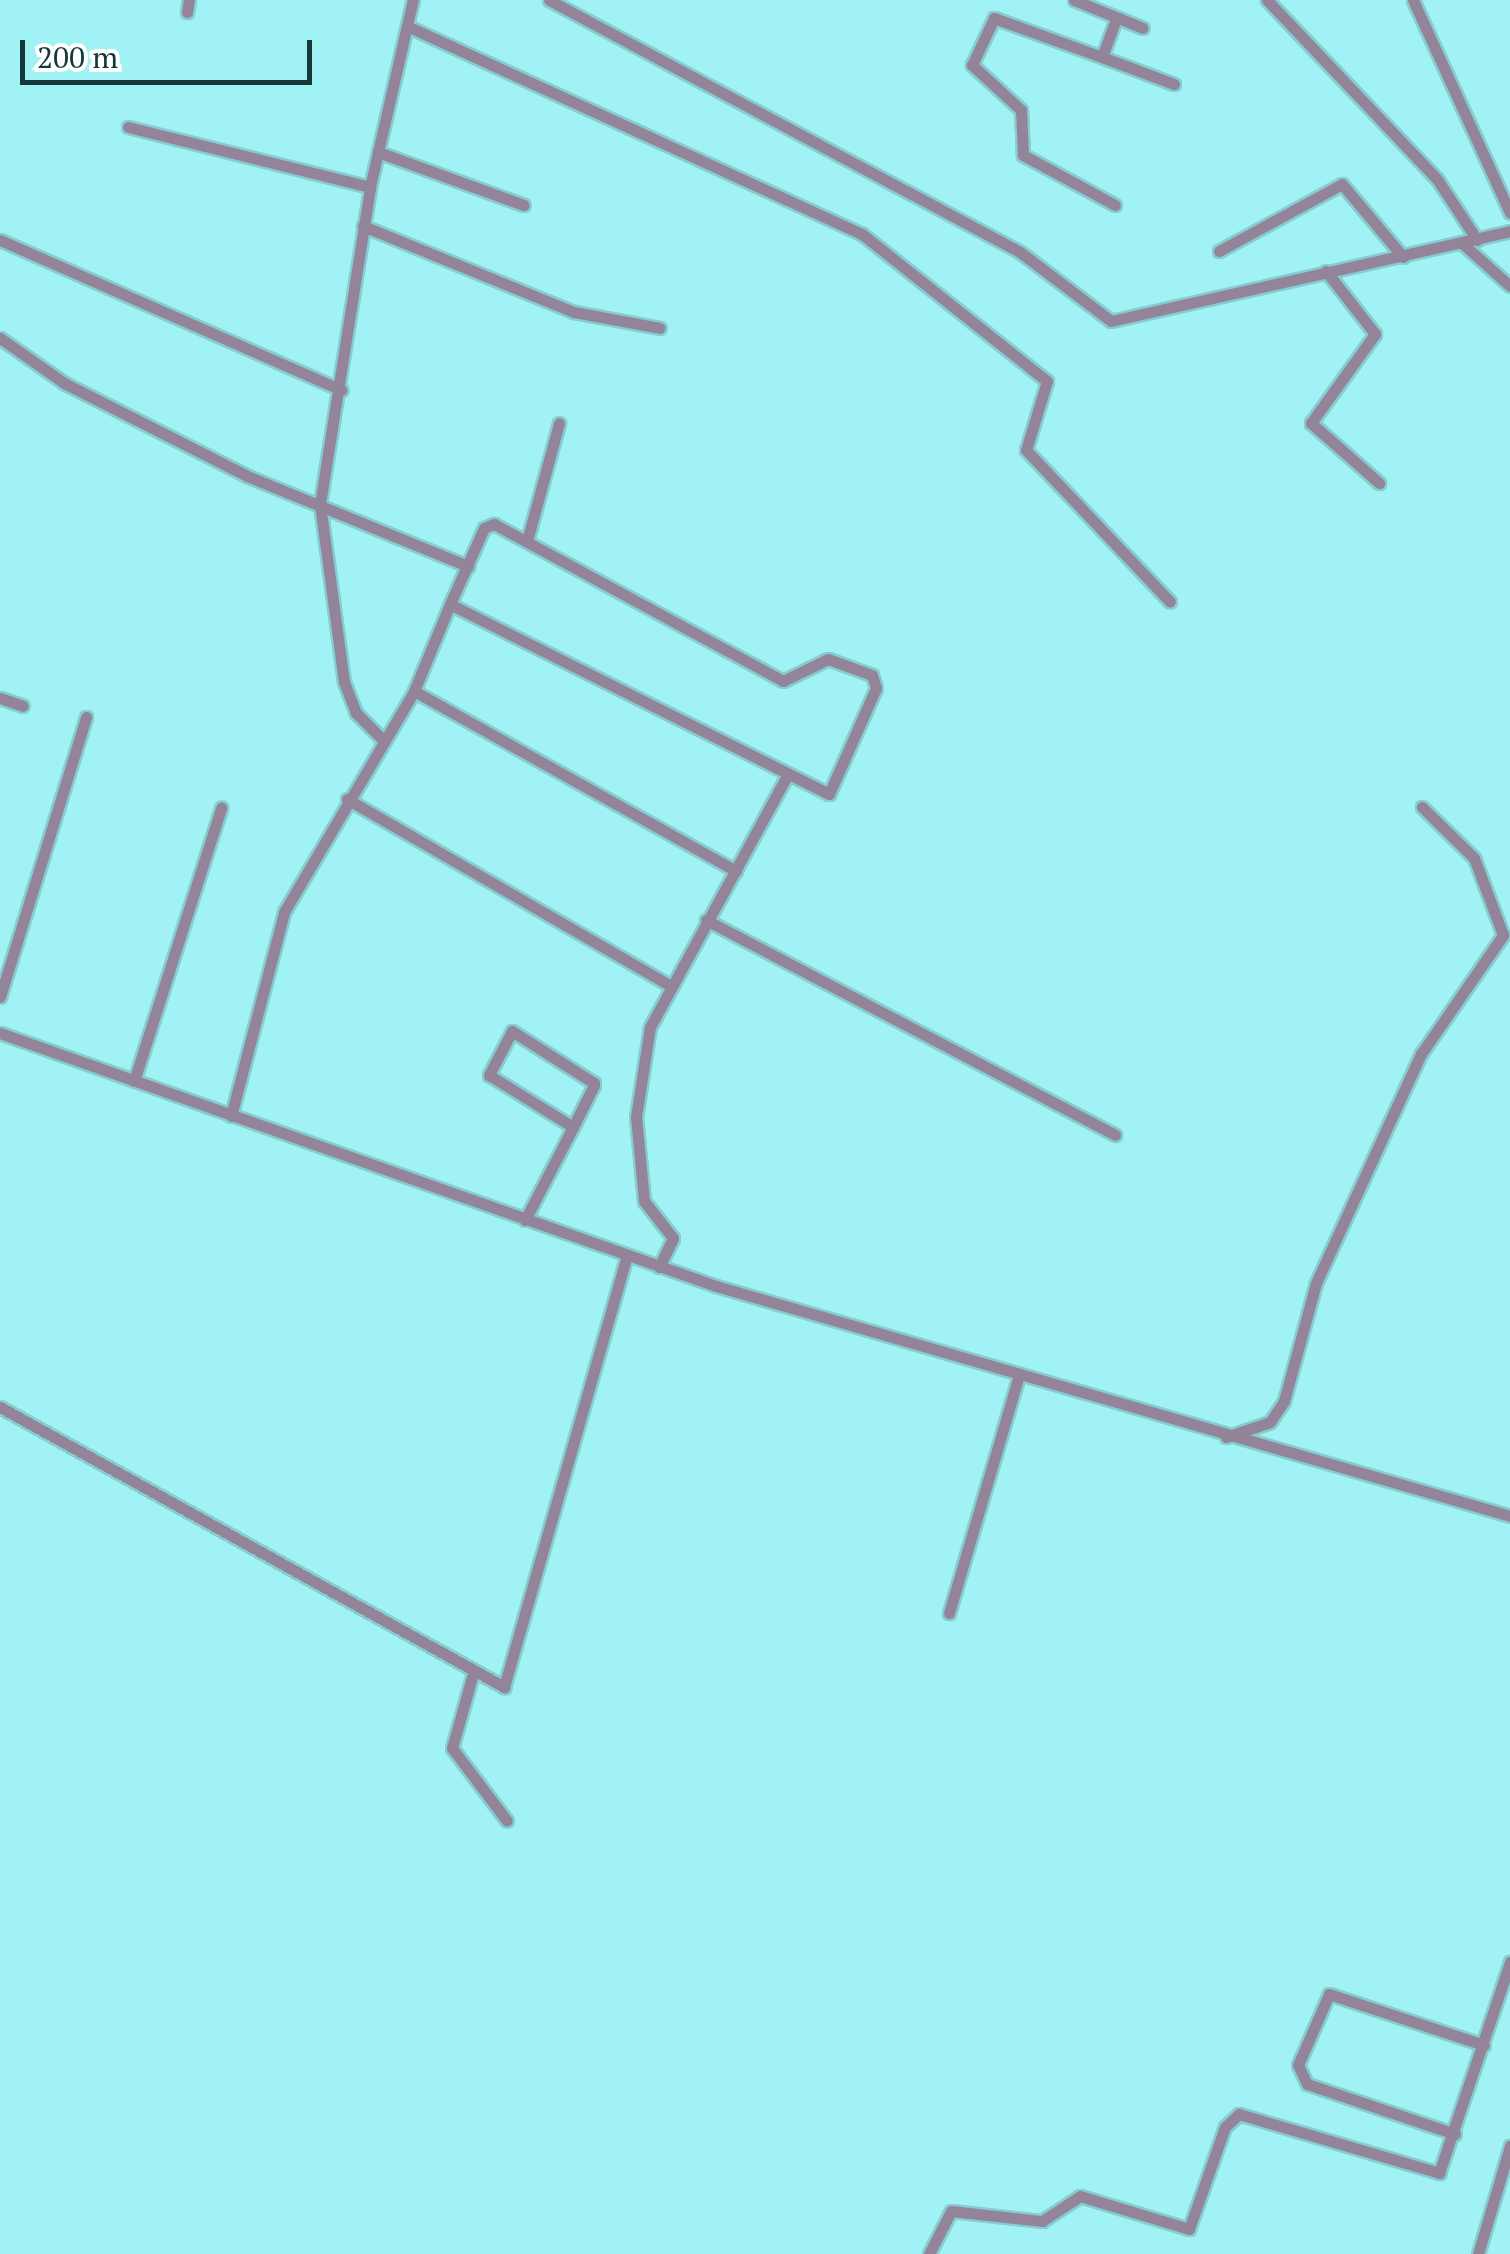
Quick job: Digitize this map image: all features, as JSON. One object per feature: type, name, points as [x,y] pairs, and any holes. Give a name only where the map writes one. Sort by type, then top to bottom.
[{"type":"street","points":[[384,741],[356,713],[344,682],[320,504],[342,390],[370,186],[413,0]]},
{"type":"street","points":[[550,0],[1020,252],[1111,321],[1510,232]]},
{"type":"street","points":[[1074,0],[1143,28]]},
{"type":"street","points":[[1268,0],[1437,179],[1477,240]]},
{"type":"street","points":[[1413,0],[1510,213]]},
{"type":"street","points":[[1115,205],[1026,158],[1021,110],[972,66],[994,18],[1174,84]]},
{"type":"street","points":[[1102,57],[1116,19]]},
{"type":"street","points":[[407,26],[862,234],[1047,381],[1026,450],[1170,602]]},
{"type":"street","points":[[128,128],[370,186]]},
{"type":"street","points":[[378,152],[524,205]]},
{"type":"street","points":[[1219,251],[1342,184],[1403,257]]},
{"type":"street","points":[[363,226],[574,312],[660,328]]},
{"type":"street","points":[[0,240],[342,390]]},
{"type":"street","points":[[1463,244],[1510,286]]},
{"type":"street","points":[[1326,270],[1375,334],[1311,422],[1380,482]]},
{"type":"street","points":[[0,338],[132,419],[468,566]]},
{"type":"street","points":[[526,541],[559,422]]},
{"type":"street","points":[[231,1116],[284,912],[414,691],[450,604],[490,524],[783,681],[828,658],[872,676],[856,745],[829,794],[450,604]]},
{"type":"street","points":[[414,691],[736,872]]},
{"type":"street","points":[[0,698],[23,706]]},
{"type":"street","points":[[0,997],[86,717]]},
{"type":"street","points":[[659,1267],[673,1238],[642,1192],[636,1101],[668,984],[736,872],[788,774]]},
{"type":"street","points":[[348,798],[668,984]]},
{"type":"street","points":[[1226,1437],[1233,1427],[1270,1422],[1284,1401],[1316,1283],[1421,1054],[1502,934],[1474,858],[1422,807]]},
{"type":"street","points":[[134,1081],[221,808]]},
{"type":"street","points":[[706,920],[1114,1135]]},
{"type":"street","points":[[524,1220],[572,1127],[593,1079],[512,1031],[489,1075],[572,1127]]},
{"type":"street","points":[[0,1033],[659,1267],[1226,1437],[1510,1516]]},
{"type":"street","points":[[0,1407],[472,1677],[508,1683],[628,1256]]},
{"type":"street","points":[[949,1613],[1019,1375]]},
{"type":"street","points":[[472,1677],[452,1748],[507,1822]]},
{"type":"street","points":[[929,2254],[951,2211],[1042,2221],[1080,2196],[1189,2229],[1225,2127],[1240,2114],[1432,2175],[1445,2168],[1510,1962]]},
{"type":"street","points":[[1455,2134],[1307,2084],[1298,2065],[1329,1994],[1484,2045]]},
{"type":"street","points":[[1478,2254],[1510,2146]]}]
